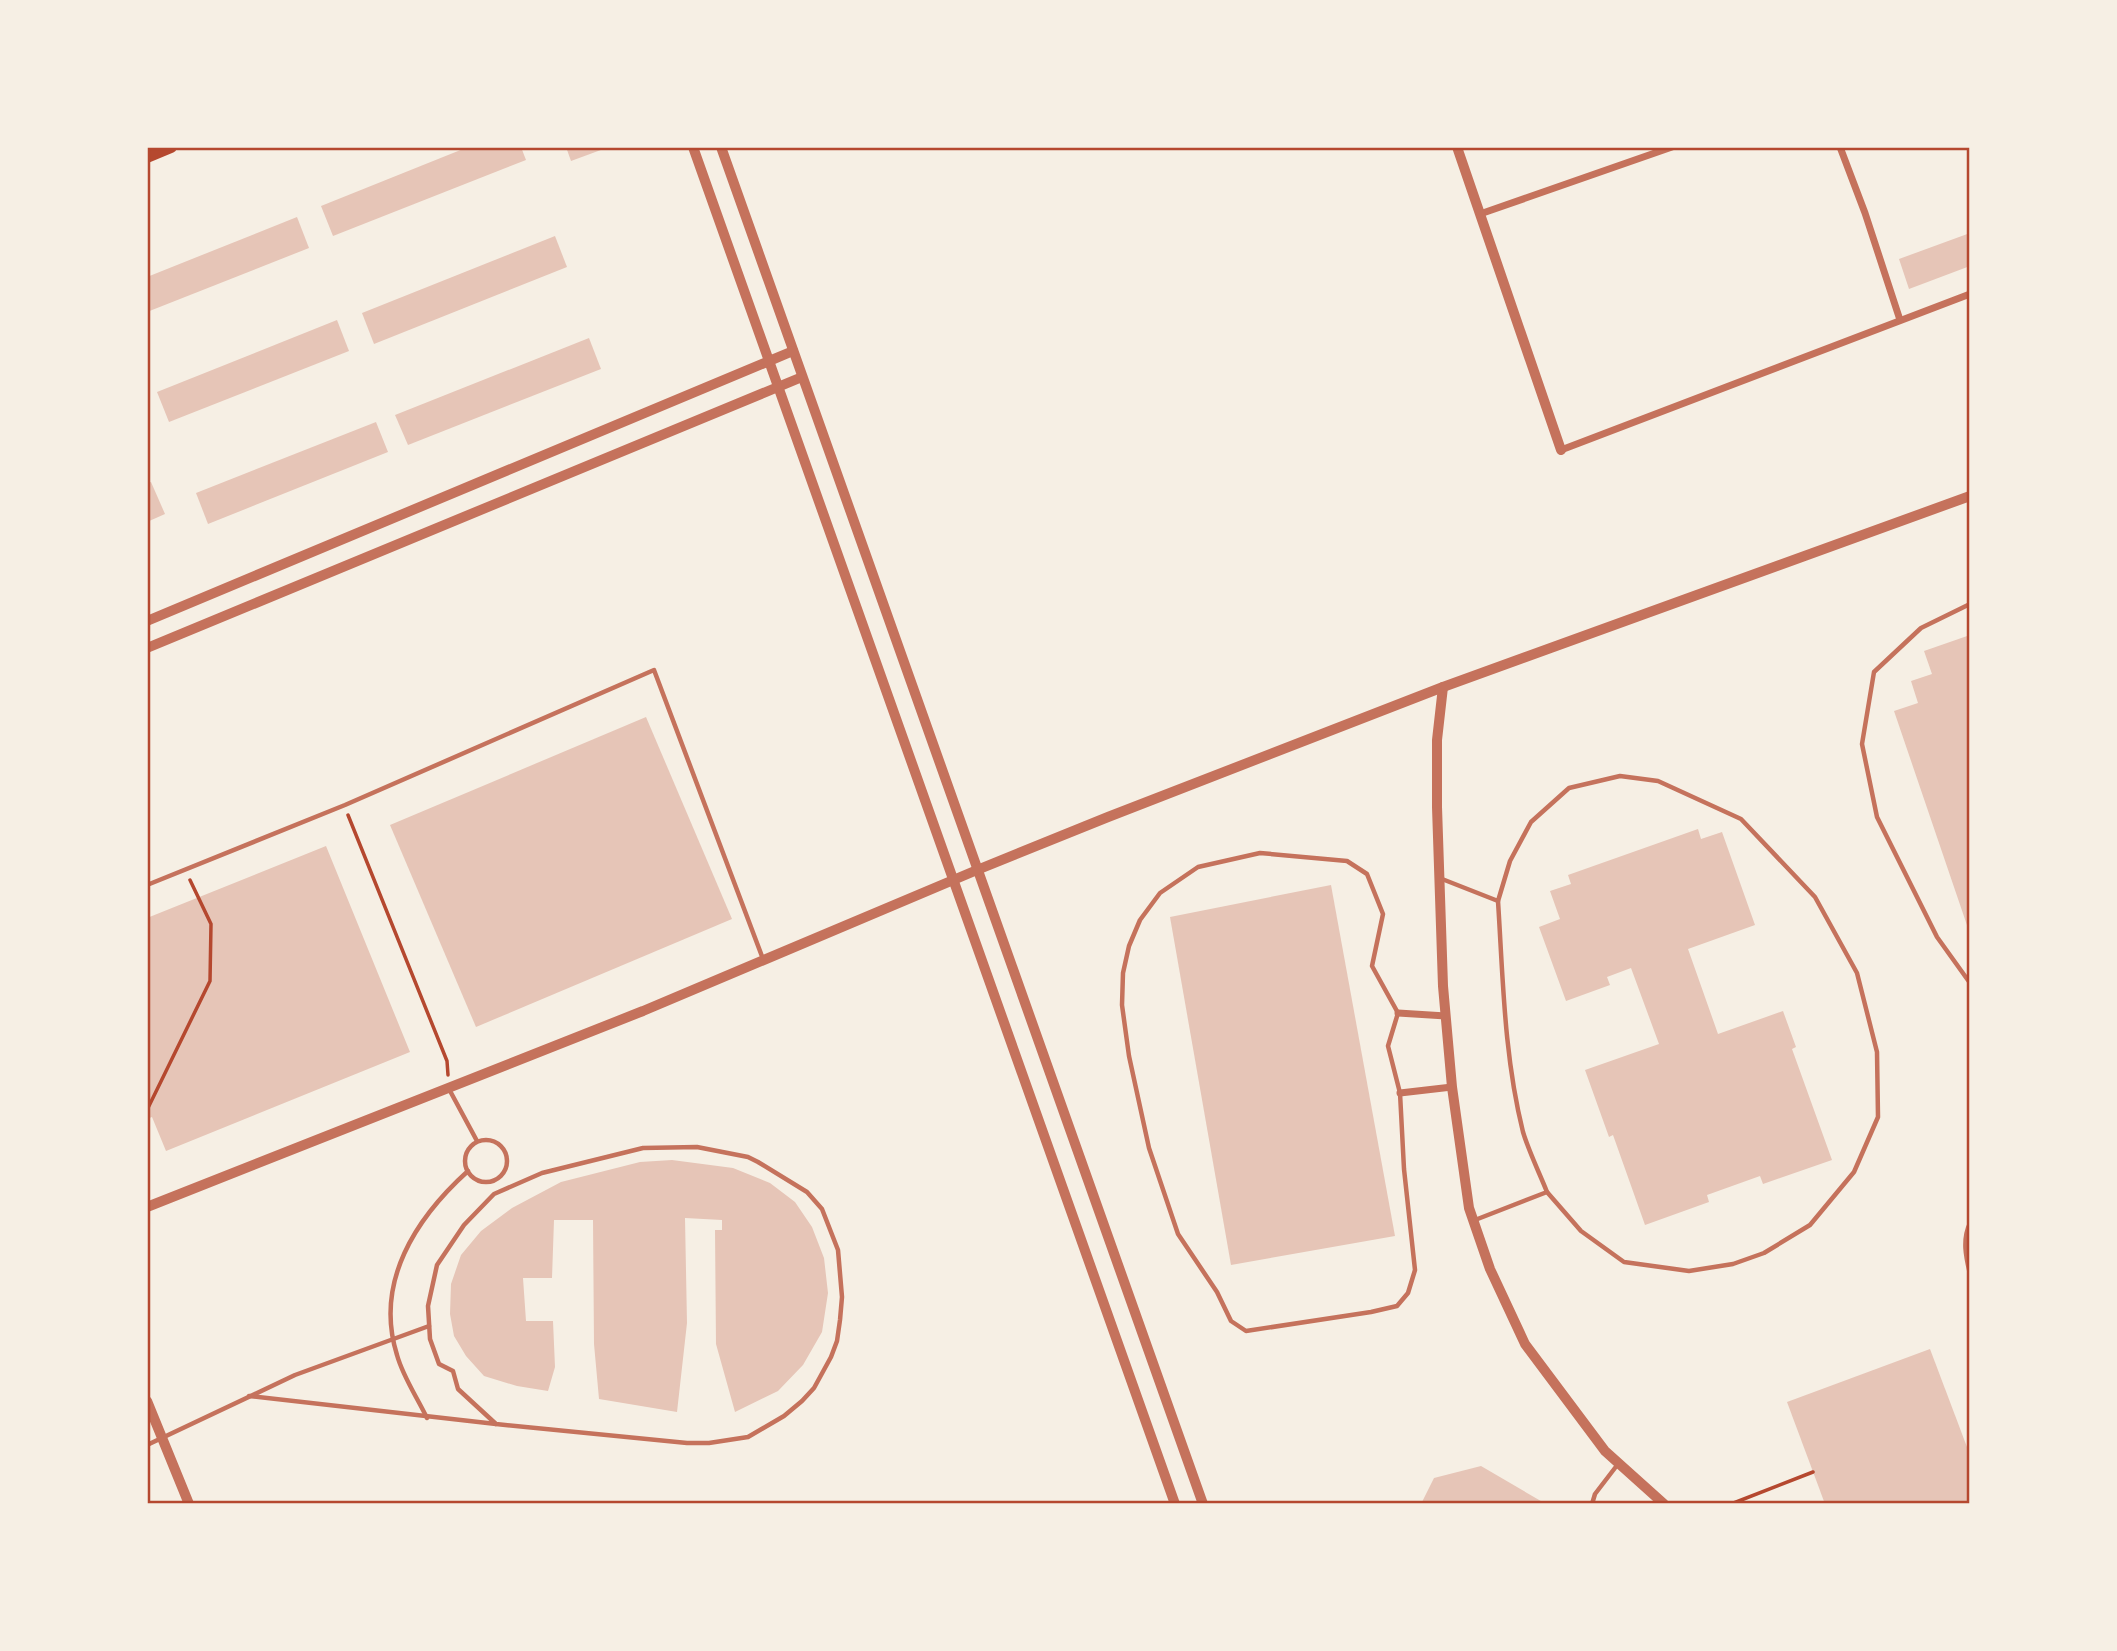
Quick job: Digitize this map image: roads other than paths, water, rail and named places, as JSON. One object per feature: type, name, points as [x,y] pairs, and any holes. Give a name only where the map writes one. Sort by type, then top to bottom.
[{"type":"main road","points":[[147,157],[171,147]]},
{"type":"street","points":[[693,147],[1175,1504]]},
{"type":"street","points":[[721,147],[1203,1504]]},
{"type":"street","points":[[1457,147],[1562,450],[1970,294]]},
{"type":"street","points":[[1480,215],[1672,147]]},
{"type":"street","points":[[1840,147],[1900,320]]},
{"type":"street","points":[[147,621],[793,351]]},
{"type":"street","points":[[147,648],[802,377]]},
{"type":"street","points":[[147,1207],[643,1011],[977,870],[1443,687],[1970,496]]},
{"type":"street","points":[[1443,687],[1437,740],[1438,878],[1452,1087],[1469,1208],[1490,1269],[1525,1344],[1605,1451],[1664,1504]]},
{"type":"street","points":[[1398,1013],[1446,1016]]},
{"type":"street","points":[[1400,1093],[1452,1087]]},
{"type":"street","points":[[147,1401],[188,1504]]},
{"type":"lane","points":[[1970,604],[1921,628],[1874,672],[1862,744],[1877,817],[1937,937],[1970,983]]},
{"type":"lane","points":[[147,885],[345,805],[654,670],[763,960]]},
{"type":"lane","points":[[1620,776],[1658,781],[1741,819],[1815,897],[1857,972],[1877,1052],[1878,1117],[1854,1172],[1810,1225],[1764,1253],[1733,1264],[1689,1271],[1624,1262],[1581,1231],[1547,1192],[1524,1134],[1511,1074],[1498,901],[1510,861],[1531,822],[1570,788],[1620,776]]},
{"type":"lane","points":[[1260,853],[1347,860],[1367,874],[1383,914],[1372,966],[1398,1013],[1388,1046],[1400,1093],[1415,1270],[1408,1293],[1397,1306],[1246,1331],[1231,1321],[1217,1292],[1178,1234],[1149,1148],[1129,1056],[1122,1005],[1126,960],[1140,920],[1160,893],[1198,867],[1260,853]]},
{"type":"lane","points":[[1438,878],[1498,901]]},
{"type":"lane","points":[[449,1088],[477,1141]]},
{"type":"lane","points":[[492,1140],[504,1148],[508,1161],[506,1169],[496,1180],[478,1180],[468,1171],[465,1158],[467,1151],[477,1141],[492,1140]]},
{"type":"lane","points":[[248,1396],[427,1418],[687,1443],[709,1443],[748,1437],[784,1416],[814,1388],[837,1341],[842,1297],[838,1250],[822,1209],[807,1192],[748,1157],[697,1147],[643,1148],[542,1173],[494,1194],[464,1225],[437,1265],[428,1306],[430,1339],[439,1364],[453,1371],[458,1389],[496,1424]]},
{"type":"lane","points":[[427,1418],[405,1375],[393,1338],[391,1297],[398,1268],[426,1216],[451,1186],[468,1171]]},
{"type":"lane","points":[[496,1180],[504,1190]]},
{"type":"lane","points":[[1474,1221],[1547,1192]]},
{"type":"lane","points":[[1970,1223],[1965,1254],[1970,1274]]},
{"type":"lane","points":[[147,1445],[295,1375],[429,1326]]},
{"type":"lane","points":[[1592,1504],[1595,1494],[1619,1463]]}]
